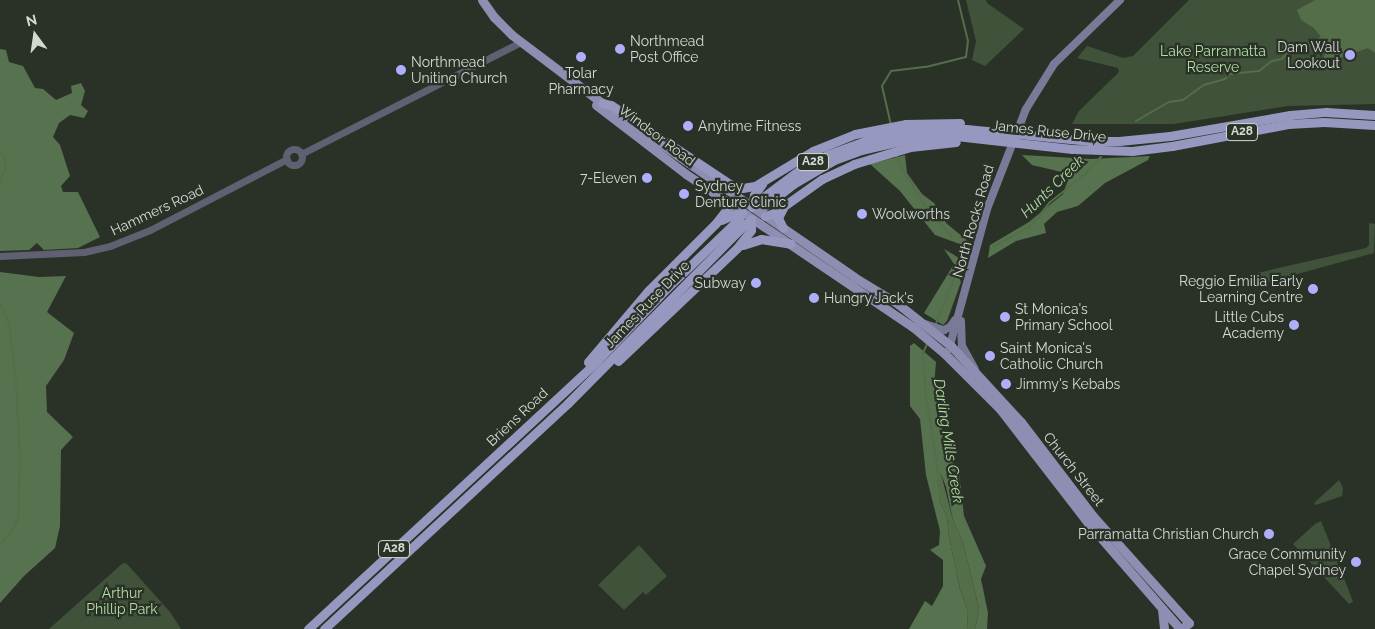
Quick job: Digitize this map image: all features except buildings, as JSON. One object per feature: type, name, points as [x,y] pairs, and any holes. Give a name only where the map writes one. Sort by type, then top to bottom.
[{"type":"highway","points":[[602,103],[611,105],[730,184],[748,188],[812,151],[849,136],[876,137]]},
{"type":"highway","name":"James Ruse Drive","points":[[908,135],[1030,135],[1090,141],[1125,141],[1170,136],[1298,114],[1326,112],[1375,115]]},
{"type":"highway","points":[[768,218],[831,174],[879,155],[908,135],[947,122],[1000,136]]},
{"type":"highway","name":"James Ruse Drive","points":[[1000,136],[1026,144],[1090,151],[1132,151],[1172,146],[1288,124],[1334,122],[1375,125]]},
{"type":"highway","name":"Briens Road","points":[[308,629],[534,420],[784,181],[818,160],[845,148],[876,137],[908,135]]},
{"type":"highway","points":[[568,403],[601,377],[737,248],[751,230],[750,213],[756,191],[770,177]]},
{"type":"highway","points":[[563,392],[642,298],[716,223],[727,209],[726,202]]},
{"type":"highway","points":[[783,228],[778,218],[784,206]]},
{"type":"highway","points":[[716,223],[730,216],[750,213]]},
{"type":"highway","name":"James Ruse Drive","points":[[568,403],[750,213]]},
{"type":"highway","points":[[737,248],[758,239],[790,244]]},
{"type":"highway","name":"Briens Road","points":[[324,629],[568,403]]},
{"type":"highway","points":[[534,420],[541,428]]},
{"type":"main road","name":"Windsor Road","points":[[482,0],[494,18],[521,42],[528,51],[644,143],[726,202],[750,213]]},
{"type":"main road","name":"North Rocks Road","points":[[945,354],[951,346],[996,182],[1026,109],[1054,64],[1120,0]]},
{"type":"main road","name":"Windsor Road","points":[[521,42],[532,48],[602,103],[738,197],[762,227],[923,326],[937,331]]},
{"type":"main road","points":[[750,213],[768,218]]},
{"type":"main road","name":"Windsor Road","points":[[768,218],[923,326],[932,343]]},
{"type":"main road","name":"North Rocks Road","points":[[961,309],[962,346],[976,372]]},
{"type":"main road","points":[[937,331],[950,328],[961,309]]},
{"type":"main road","name":"Church Street","points":[[937,331],[1021,422],[1051,470],[1088,523],[1162,608],[1183,627]]},
{"type":"main road","name":"Church Street","points":[[932,343],[1000,409],[1092,515],[1183,627]]},
{"type":"main road","points":[[1162,608],[1164,629]]},
{"type":"street","points":[[301,154],[521,42]]},
{"type":"street","points":[[293,149],[301,154],[302,158],[298,164],[291,164],[287,159],[288,153],[293,149]]},
{"type":"street","name":"Hammers Road","points":[[0,256],[84,252],[122,242],[287,159]]},
{"type":"green space","points":[[966,0],[986,0],[987,3],[1024,29],[985,66],[972,60],[976,41]]},
{"type":"green space","name":"Lake Parramatta Reserve","points":[[1189,0],[1375,0],[1375,104],[1288,106],[1174,124],[1072,124],[1079,111],[1119,72],[1118,68],[1077,58],[1087,46],[1123,58],[1133,56]]},
{"type":"green space","points":[[1369,223],[1375,224],[1374,253],[1261,284],[1254,278],[1253,274],[1366,248],[1369,245]]},
{"type":"green space","points":[[1339,480],[1343,488],[1342,496],[1316,505],[1314,503]]},
{"type":"green space","points":[[1321,521],[1353,602],[1349,604],[1293,544]]},
{"type":"green space","points":[[639,545],[667,576],[646,595],[643,592],[624,610],[598,585]]},
{"type":"green space","name":"Arthur Phillip Park","points":[[123,563],[127,564],[170,612],[181,629],[49,629]]},
{"type":"shaded area","points":[[1315,0],[1375,0],[1375,53],[1368,48],[1323,64],[1325,51],[1321,37],[1314,28],[1301,20],[1297,10]]},
{"type":"shaded area","points":[[0,49],[6,50],[9,62],[23,66],[35,88],[43,89],[56,100],[72,93],[71,86],[81,83],[85,91],[81,105],[88,111],[84,118],[70,115],[59,123],[53,137],[60,145],[70,176],[61,186],[63,192],[78,192],[100,237],[78,248],[44,250],[37,243],[29,250],[0,251]]},
{"type":"shaded area","points":[[905,155],[907,173],[922,194],[934,203],[946,223],[969,242],[968,247],[935,235],[900,191],[870,164]]},
{"type":"shaded area","points":[[1022,155],[1091,159],[1150,156],[1148,160],[1105,183],[1078,206],[1057,212],[1044,224],[1046,233],[1016,241],[988,258],[990,245],[1029,222],[1063,194],[1070,174],[1032,165]]},
{"type":"shaded area","points":[[944,249],[959,258],[956,271],[961,282],[947,321],[943,325],[924,313],[954,264]]},
{"type":"shaded area","points":[[0,272],[39,277],[66,276],[47,312],[74,333],[64,360],[46,386],[47,412],[73,437],[61,450],[60,526],[55,548],[24,576],[0,603]]},
{"type":"shaded area","points":[[914,343],[936,362],[934,386],[946,450],[959,471],[964,516],[986,566],[981,579],[988,613],[987,629],[975,629],[979,609],[963,542],[953,520],[946,487],[941,474],[939,499],[947,518],[960,589],[968,612],[967,629],[909,629],[925,601],[932,606],[943,586],[943,560],[930,550],[939,545],[940,531],[926,475],[920,419],[910,406],[910,346]]},
{"type":"shaded area","points":[[941,474],[953,520],[963,542],[979,609],[975,629],[967,629],[968,612],[960,589],[947,518],[939,499],[937,479]]},
{"type":"waterway","name":"Darling Mills Creek","points":[[891,125],[882,86],[891,71],[926,67],[966,57],[968,41],[958,0]]},
{"type":"waterway","name":"Hunts Creek","points":[[1136,121],[1169,102],[1183,100],[1204,85],[1225,79],[1230,74],[1259,71],[1272,61],[1282,59],[1289,51],[1306,48],[1323,36]]},
{"type":"waterway","points":[[0,152],[5,158],[6,168],[0,182]]},
{"type":"waterway","name":"Darling Mills Creek","points":[[896,154],[898,162],[928,210],[952,237]]},
{"type":"waterway","name":"Hunts Creek","points":[[993,247],[1032,225],[1049,203],[1084,175],[1101,157]]},
{"type":"waterway","name":"Darling Mills Creek","points":[[935,326],[961,261]]},
{"type":"waterway","name":"Darling Mills Creek","points":[[959,269],[964,264]]},
{"type":"waterway","points":[[0,302],[9,324],[16,379],[20,461],[18,519],[13,529],[0,545]]},
{"type":"waterway","name":"Darling Mills Creek","points":[[927,344],[923,353],[926,396],[939,477]]},
{"type":"place","name":"Northmead Post Office","points":[[620,49]]},
{"type":"place","name":"Dam Wall Lookout","points":[[1350,55]]},
{"type":"place","name":"Tolar Pharmacy","points":[[581,57]]},
{"type":"place","name":"Northmead Uniting Church","points":[[401,70]]},
{"type":"place","name":"Anytime Fitness","points":[[688,126]]},
{"type":"place","name":"7-Eleven","points":[[647,178]]},
{"type":"place","name":"Sydney Denture Clinic","points":[[684,194]]},
{"type":"place","name":"Woolworths","points":[[862,214]]},
{"type":"place","name":"Subway","points":[[756,283]]},
{"type":"place","name":"Reggio Emilia Early Learning Centre","points":[[1313,289]]},
{"type":"place","name":"Hungry Jack's","points":[[814,298]]},
{"type":"place","name":"St Monica's Primary School","points":[[1005,317]]},
{"type":"place","name":"Little Cubs Academy","points":[[1294,325]]},
{"type":"place","name":"Saint Monica's Catholic Church","points":[[990,356]]},
{"type":"place","name":"Jimmy's Kebabs","points":[[1006,384]]},
{"type":"place","name":"Parramatta Christian Church","points":[[1269,534]]},
{"type":"place","name":"Grace Community Chapel Sydney","points":[[1356,562]]}]
